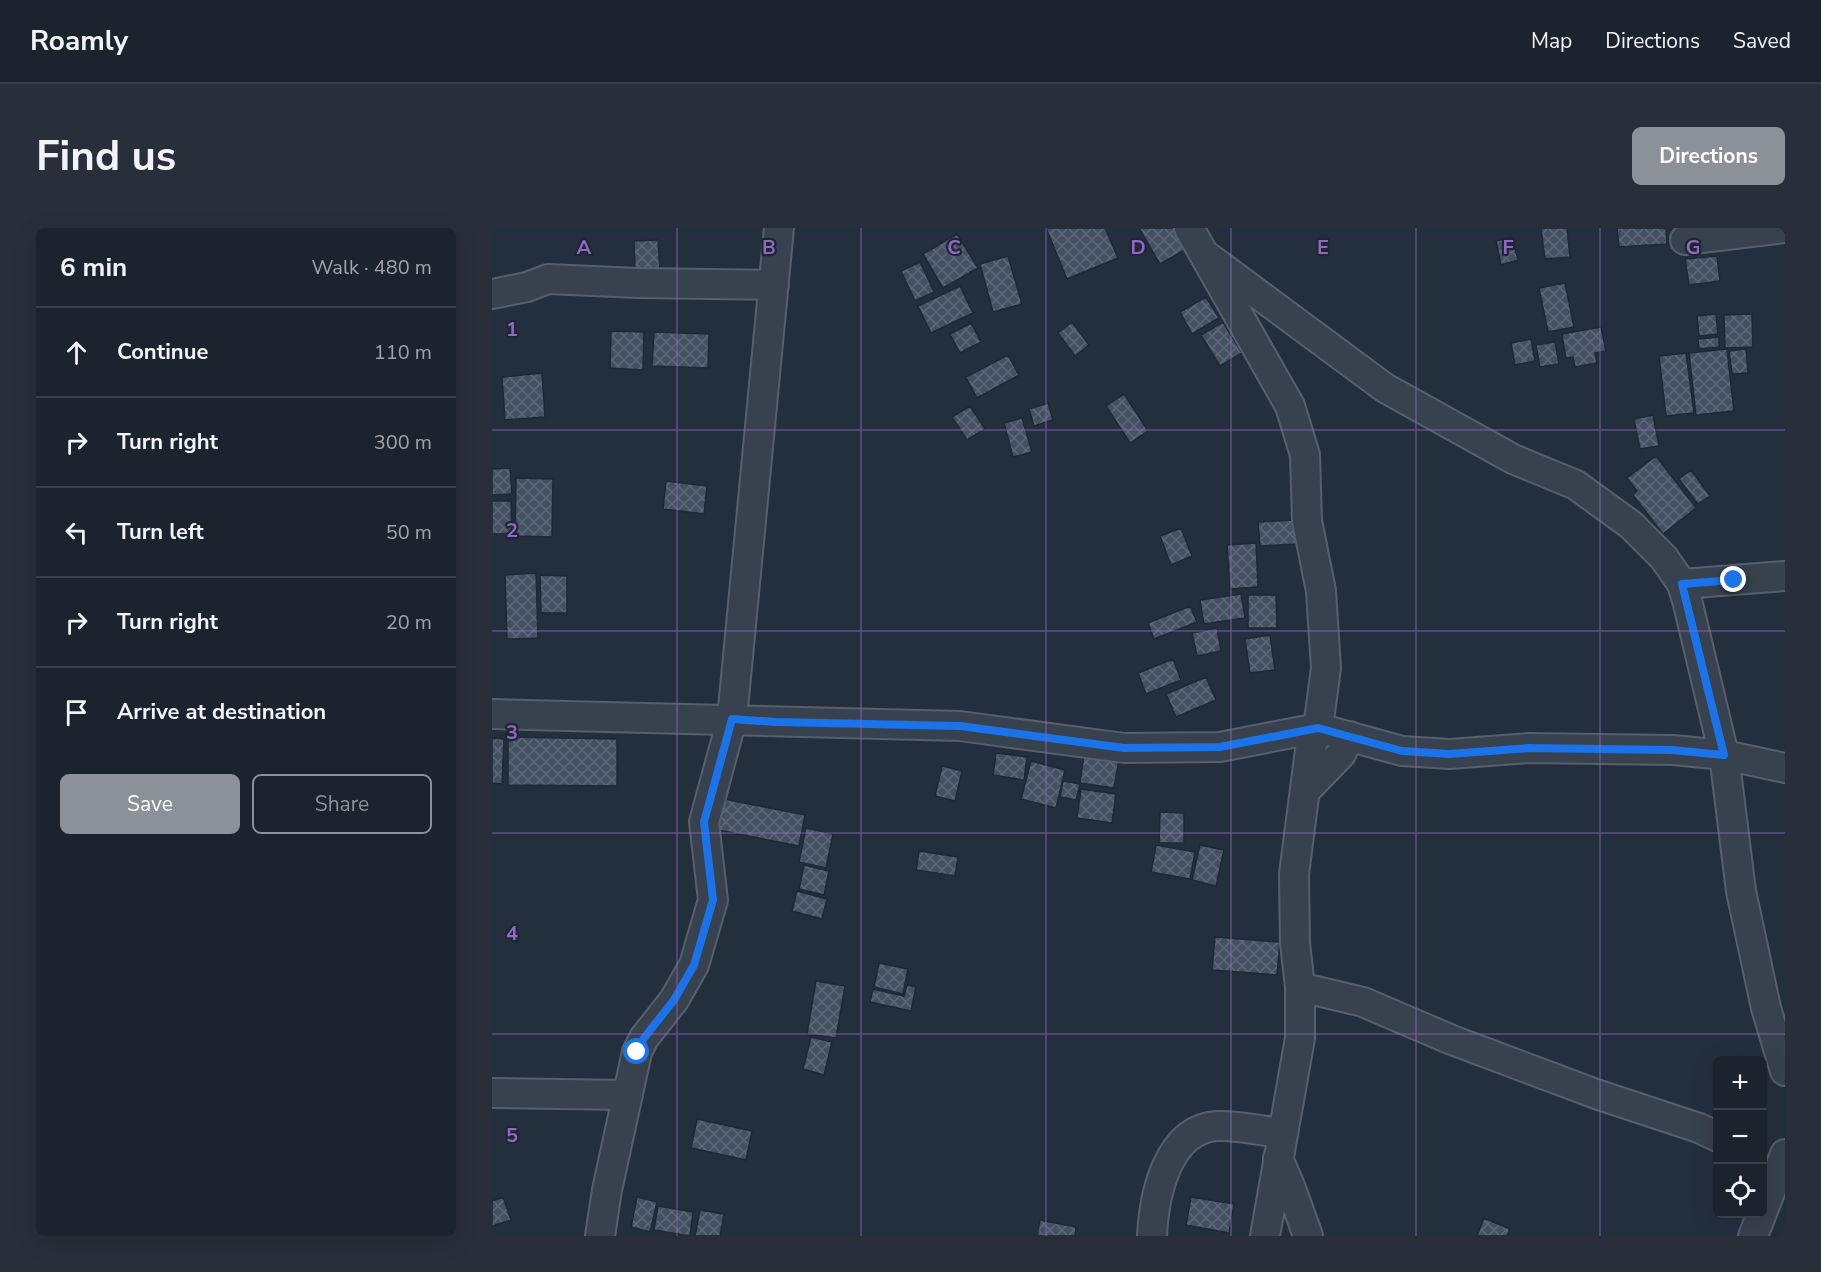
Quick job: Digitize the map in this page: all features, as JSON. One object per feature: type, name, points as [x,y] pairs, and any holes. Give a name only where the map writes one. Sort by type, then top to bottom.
[{"type":"street","points":[[601,1235],[607,1190],[637,1052],[644,1038],[674,1000],[694,965],[713,900],[704,822],[732,719],[779,228]]},
{"type":"street","points":[[1190,228],[1290,406],[1305,455],[1307,521],[1321,591],[1326,669],[1318,728],[1310,750],[1294,874],[1295,943],[1300,987],[1300,1038],[1265,1236]]},
{"type":"street","points":[[1685,240],[1785,228]]},
{"type":"street","points":[[1204,254],[1385,388],[1514,459],[1576,485],[1631,525],[1664,558],[1682,584],[1724,755],[1741,891],[1766,1008],[1785,1071]]},
{"type":"street","points":[[492,294],[526,287],[548,279],[774,285]]},
{"type":"street","points":[[1682,584],[1785,576]]},
{"type":"street","points":[[492,714],[960,726],[1124,748],[1220,747],[1318,728],[1402,751],[1450,754],[1528,748],[1672,750],[1724,755],[1785,768]]},
{"type":"street","points":[[1306,790],[1341,754],[1350,736]]},
{"type":"street","points":[[1300,987],[1363,1002],[1452,1040],[1713,1134]]},
{"type":"street","points":[[492,1093],[628,1095]]},
{"type":"street","points":[[1152,1236],[1153,1217],[1163,1176],[1176,1149],[1186,1137],[1217,1126],[1280,1146]]},
{"type":"street","points":[[1280,1146],[1290,1186],[1308,1236]]},
{"type":"street","points":[[1753,1236],[1775,1164]]},
{"type":"building","points":[[1046,228],[1105,228],[1118,258],[1067,279]]},
{"type":"building","points":[[1139,228],[1176,228],[1188,248],[1160,264]]},
{"type":"building","points":[[1541,228],[1567,228],[1570,257],[1545,259]]},
{"type":"building","points":[[1617,228],[1666,228],[1667,244],[1619,247]]},
{"type":"building","points":[[957,234],[978,268],[943,288],[923,254]]},
{"type":"building","points":[[1512,237],[1518,260],[1501,265],[1496,241]]},
{"type":"building","points":[[658,240],[660,270],[635,271],[634,241]]},
{"type":"building","points":[[1008,256],[1022,304],[993,312],[980,264]]},
{"type":"building","points":[[1717,256],[1720,281],[1689,285],[1685,259]]},
{"type":"building","points":[[920,262],[934,292],[915,301],[901,271]]},
{"type":"building","points":[[1565,283],[1574,327],[1548,332],[1539,288]]},
{"type":"building","points":[[960,286],[973,313],[931,333],[918,306]]},
{"type":"building","points":[[1206,297],[1219,318],[1192,334],[1180,312]]},
{"type":"building","points":[[1716,314],[1718,334],[1699,336],[1697,316]]},
{"type":"building","points":[[1752,314],[1753,347],[1725,348],[1724,315]]},
{"type":"building","points":[[1072,322],[1089,345],[1075,356],[1058,333]]},
{"type":"building","points":[[1223,322],[1242,353],[1220,366],[1201,335]]},
{"type":"building","points":[[971,323],[981,342],[960,353],[950,334]]},
{"type":"building","points":[[1601,327],[1606,351],[1595,353],[1597,363],[1575,367],[1573,357],[1566,358],[1562,334]]},
{"type":"building","points":[[611,331],[644,332],[643,370],[610,368]]},
{"type":"building","points":[[654,332],[709,334],[708,368],[652,366]]},
{"type":"building","points":[[1719,337],[1719,347],[1699,349],[1698,339]]},
{"type":"building","points":[[1531,339],[1535,361],[1515,365],[1511,343]]},
{"type":"building","points":[[1555,342],[1559,364],[1540,367],[1536,345]]},
{"type":"building","points":[[1727,349],[1734,411],[1696,415],[1689,353]]},
{"type":"building","points":[[1746,349],[1748,373],[1732,374],[1729,351]]},
{"type":"building","points":[[1686,353],[1694,413],[1666,416],[1659,356]]},
{"type":"building","points":[[1008,355],[1019,375],[977,398],[966,377]]},
{"type":"building","points":[[542,373],[545,417],[505,420],[502,377]]},
{"type":"building","points":[[1124,394],[1148,431],[1130,443],[1106,406]]},
{"type":"building","points":[[1048,403],[1053,420],[1034,426],[1029,409]]},
{"type":"building","points":[[970,406],[985,429],[967,440],[952,417]]},
{"type":"building","points":[[1653,415],[1659,446],[1640,449],[1634,419]]},
{"type":"building","points":[[1022,418],[1032,452],[1013,457],[1004,423]]},
{"type":"building","points":[[1656,456],[1696,508],[1663,534],[1633,495],[1637,491],[1627,478]]},
{"type":"building","points":[[510,468],[512,494],[492,495],[492,469]]},
{"type":"building","points":[[1691,470],[1710,496],[1698,504],[1679,479]]},
{"type":"building","points":[[516,478],[553,479],[552,537],[515,536]]},
{"type":"building","points":[[666,481],[707,486],[704,514],[663,509]]},
{"type":"building","points":[[492,501],[511,501],[512,534],[492,534]]},
{"type":"building","points":[[1295,520],[1296,544],[1260,546],[1258,522]]},
{"type":"building","points":[[1181,528],[1192,556],[1171,565],[1160,536]]},
{"type":"building","points":[[1256,543],[1258,587],[1230,589],[1227,545]]},
{"type":"building","points":[[536,573],[538,638],[507,639],[505,575]]},
{"type":"building","points":[[540,575],[567,576],[567,613],[541,613]]},
{"type":"building","points":[[1241,594],[1245,618],[1204,624],[1200,600]]},
{"type":"building","points":[[1248,595],[1276,595],[1277,628],[1248,628]]},
{"type":"building","points":[[1190,606],[1197,622],[1154,639],[1148,623]]},
{"type":"building","points":[[1217,628],[1221,651],[1197,656],[1192,633]]},
{"type":"building","points":[[1270,635],[1275,670],[1250,673],[1245,639]]},
{"type":"building","points":[[1173,659],[1181,680],[1146,694],[1138,673]]},
{"type":"building","points":[[1206,677],[1216,700],[1176,717],[1166,694]]},
{"type":"building","points":[[508,737],[617,739],[617,786],[508,785]]},
{"type":"building","points":[[492,738],[504,739],[502,784],[492,783]]},
{"type":"building","points":[[996,753],[1027,757],[1024,780],[993,775]]},
{"type":"building","points":[[1084,754],[1119,759],[1114,788],[1080,783]]},
{"type":"building","points":[[1031,761],[1065,770],[1056,808],[1021,799]]},
{"type":"building","points":[[942,766],[962,771],[955,801],[935,796]]},
{"type":"building","points":[[1063,781],[1080,784],[1076,800],[1060,797]]},
{"type":"building","points":[[1081,789],[1116,794],[1112,823],[1077,818]]},
{"type":"building","points":[[719,798],[805,815],[799,846],[713,829]]},
{"type":"building","points":[[1160,812],[1184,813],[1184,843],[1159,843]]},
{"type":"building","points":[[806,828],[833,834],[826,868],[799,862]]},
{"type":"building","points":[[1156,845],[1195,852],[1190,879],[1151,872]]},
{"type":"building","points":[[1200,845],[1224,850],[1216,886],[1192,880]]},
{"type":"building","points":[[919,851],[958,857],[955,876],[916,870]]},
{"type":"building","points":[[804,865],[829,871],[824,895],[799,889]]},
{"type":"building","points":[[797,891],[827,899],[822,919],[792,911]]},
{"type":"building","points":[[1215,937],[1280,942],[1277,975],[1212,970]]},
{"type":"building","points":[[879,963],[908,969],[903,994],[874,987]]},
{"type":"building","points":[[816,981],[845,986],[836,1038],[807,1034]]},
{"type":"building","points":[[907,985],[916,987],[911,1011],[870,1002],[873,989],[904,996]]},
{"type":"building","points":[[811,1037],[832,1042],[824,1075],[803,1069]]},
{"type":"building","points":[[697,1119],[752,1131],[746,1160],[691,1148]]},
{"type":"building","points":[[503,1197],[511,1220],[492,1226],[492,1201]]},
{"type":"building","points":[[637,1197],[657,1202],[650,1232],[631,1227]]},
{"type":"building","points":[[1191,1197],[1234,1204],[1229,1233],[1186,1225]]},
{"type":"building","points":[[658,1206],[693,1212],[690,1236],[654,1230]]},
{"type":"building","points":[[700,1210],[724,1214],[720,1236],[695,1236]]},
{"type":"building","points":[[1484,1218],[1510,1229],[1507,1236],[1477,1236]]},
{"type":"building","points":[[1040,1220],[1076,1227],[1075,1236],[1037,1236]]},
{"type":"route","points":[[637,1052],[644,1038],[674,1000],[694,965],[713,900],[704,822],[732,719],[960,726],[1124,748],[1220,747],[1318,728],[1402,751],[1450,754],[1528,748],[1672,750],[1724,755],[1682,584],[1734,580]]}]
